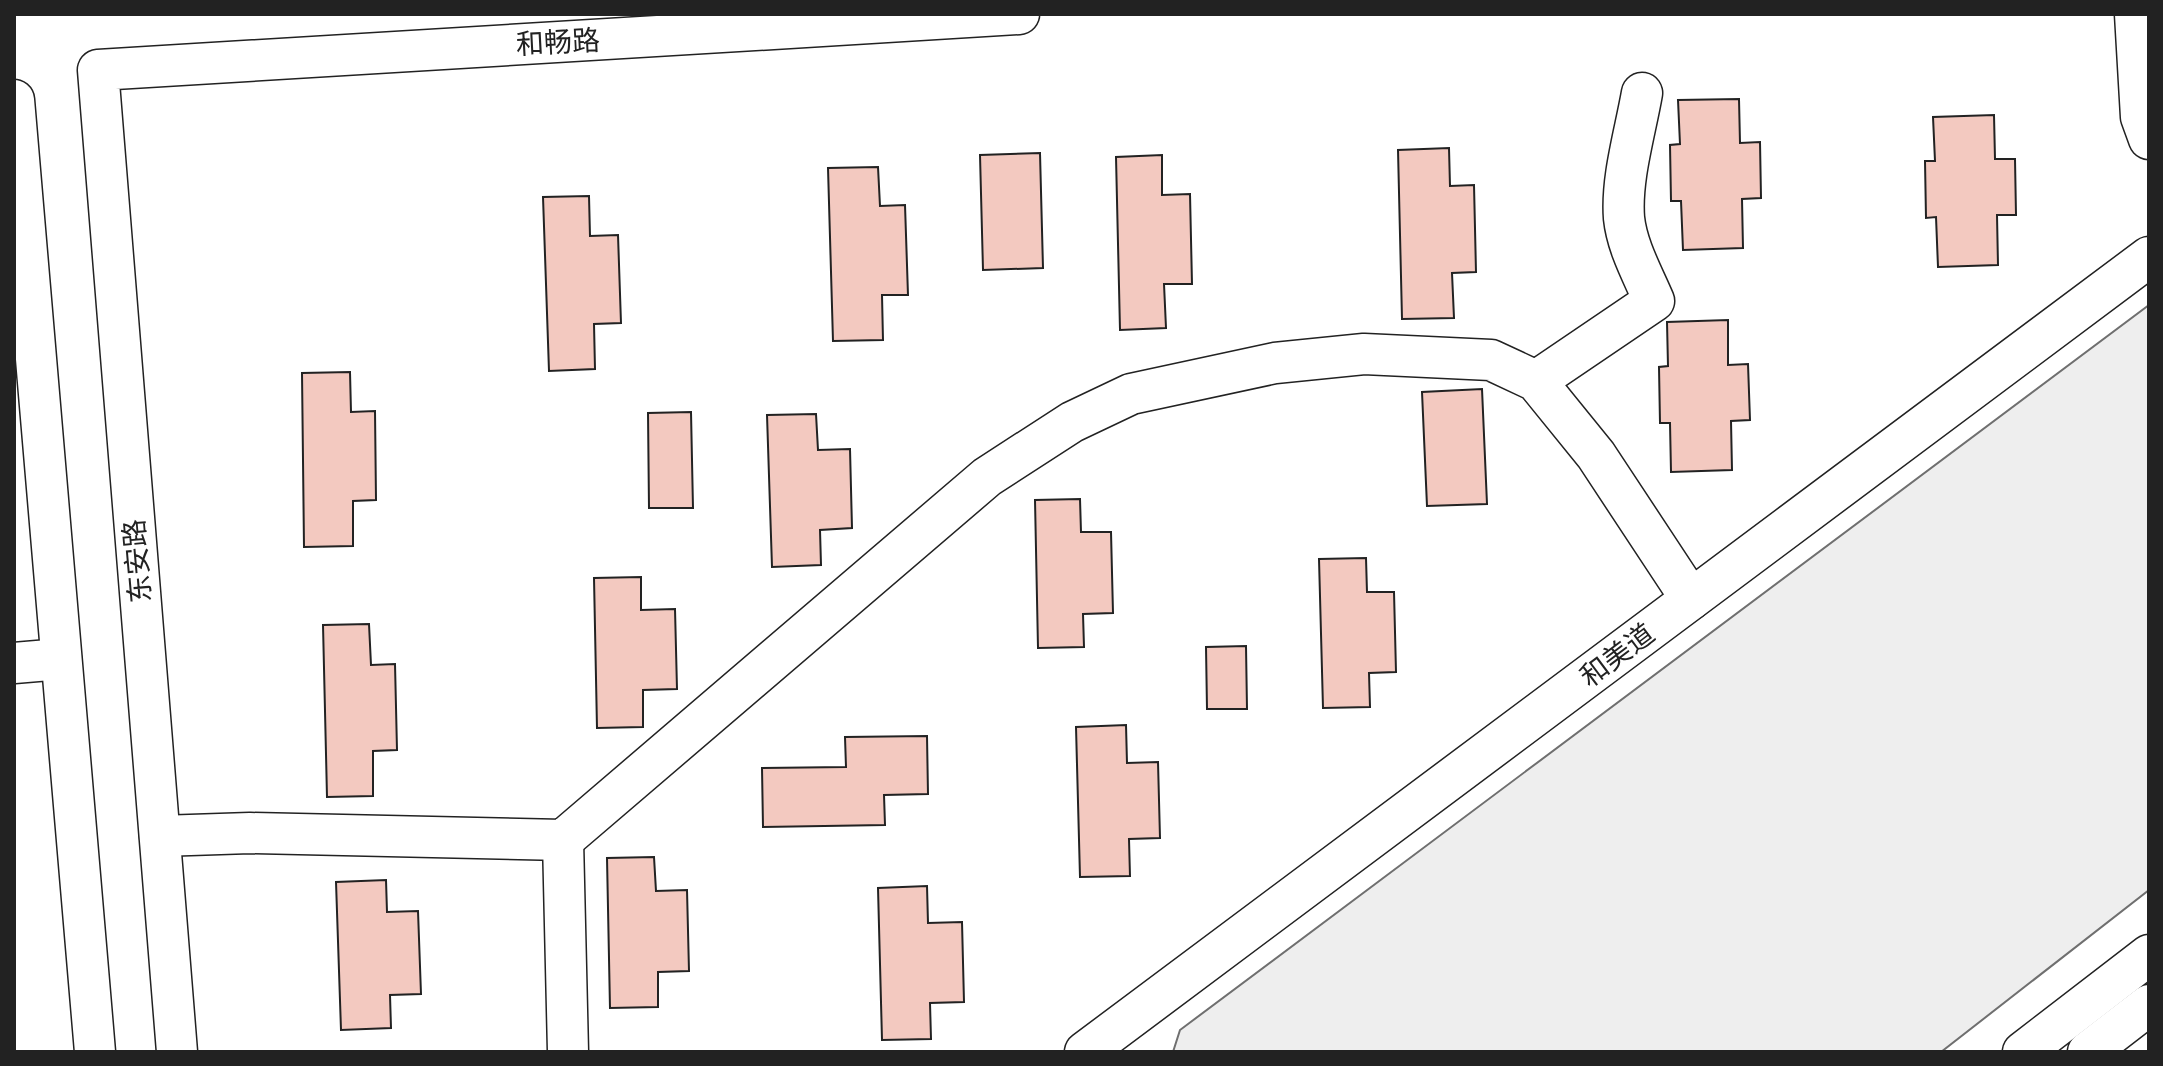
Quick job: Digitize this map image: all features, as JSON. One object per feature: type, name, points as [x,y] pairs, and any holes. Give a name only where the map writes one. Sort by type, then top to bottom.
[{"type":"street","name":"和畅路","points":[[98,70],[1019,14]]},
{"type":"street","points":[[2135,14],[2141,117],[2149,139]]},
{"type":"street","name":"东安路","points":[[98,70],[177,1052]]},
{"type":"street","points":[[1536,381],[1654,301],[1634,255],[1624,218],[1627,179],[1642,93]]},
{"type":"street","points":[[14,100],[23,304],[61,659],[95,1052]]},
{"type":"street","name":"和美道","points":[[1092,1050],[2149,257]]},
{"type":"street","points":[[160,836],[250,833],[563,840],[987,477],[1084,416],[1131,394],[1275,363],[1364,354],[1491,360],[1536,381],[1596,455],[1691,599]]},
{"type":"street","points":[[14,663],[61,659]]},
{"type":"street","points":[[563,840],[568,1052]]},
{"type":"street","points":[[2023,1052],[2149,955]]},
{"type":"street","points":[[2088,1052],[2149,1005]]},
{"type":"shaded area","points":[[2149,305],[2149,890],[1941,1052],[1173,1052],[1180,1030]]},
{"type":"building","points":[[1739,99],[1740,143],[1760,142],[1761,198],[1742,199],[1743,248],[1683,250],[1681,201],[1671,201],[1670,145],[1680,144],[1678,100]]},
{"type":"building","points":[[1994,115],[1995,159],[2015,159],[2016,215],[1997,215],[1998,265],[1938,267],[1936,217],[1926,218],[1925,161],[1935,161],[1933,117]]},
{"type":"building","points":[[1449,148],[1450,186],[1474,185],[1476,272],[1452,273],[1454,318],[1402,319],[1398,150]]},
{"type":"building","points":[[1040,153],[1043,268],[983,270],[980,155]]},
{"type":"building","points":[[1162,155],[1162,195],[1190,194],[1192,284],[1164,284],[1166,328],[1120,330],[1116,157]]},
{"type":"building","points":[[878,167],[880,206],[905,205],[908,295],[882,295],[883,340],[833,341],[828,168]]},
{"type":"building","points":[[589,196],[590,236],[618,235],[621,323],[594,324],[595,369],[549,371],[543,197]]},
{"type":"building","points":[[1728,320],[1728,365],[1748,364],[1750,420],[1731,421],[1732,470],[1671,472],[1670,423],[1660,423],[1659,367],[1668,366],[1667,322]]},
{"type":"building","points":[[350,372],[351,412],[375,411],[376,500],[353,501],[353,546],[304,547],[302,373]]},
{"type":"building","points":[[1482,389],[1487,504],[1427,506],[1422,392]]},
{"type":"building","points":[[691,412],[693,508],[649,508],[648,413]]},
{"type":"building","points":[[816,414],[818,450],[850,449],[852,528],[820,530],[821,565],[772,567],[767,415]]},
{"type":"building","points":[[1080,499],[1081,532],[1111,532],[1113,613],[1083,614],[1084,647],[1038,648],[1035,500]]},
{"type":"building","points":[[1366,558],[1367,592],[1394,592],[1396,672],[1369,673],[1370,707],[1323,708],[1319,559]]},
{"type":"building","points":[[641,577],[641,610],[675,609],[677,689],[643,690],[643,727],[597,728],[594,578]]},
{"type":"building","points":[[369,624],[371,665],[395,664],[397,750],[373,751],[373,796],[327,797],[323,625]]},
{"type":"building","points":[[1246,646],[1247,709],[1207,709],[1206,647]]},
{"type":"building","points":[[1126,725],[1127,763],[1158,762],[1160,838],[1129,839],[1130,876],[1080,877],[1076,727]]},
{"type":"building","points":[[927,736],[928,794],[884,795],[885,825],[763,827],[762,768],[846,767],[845,737]]},
{"type":"building","points":[[654,857],[656,891],[687,890],[689,971],[658,972],[658,1007],[610,1008],[607,858]]},
{"type":"building","points":[[386,880],[387,912],[418,911],[421,994],[390,995],[391,1028],[341,1030],[336,882]]},
{"type":"building","points":[[927,886],[928,923],[962,922],[964,1002],[930,1003],[931,1039],[882,1040],[878,888]]}]
